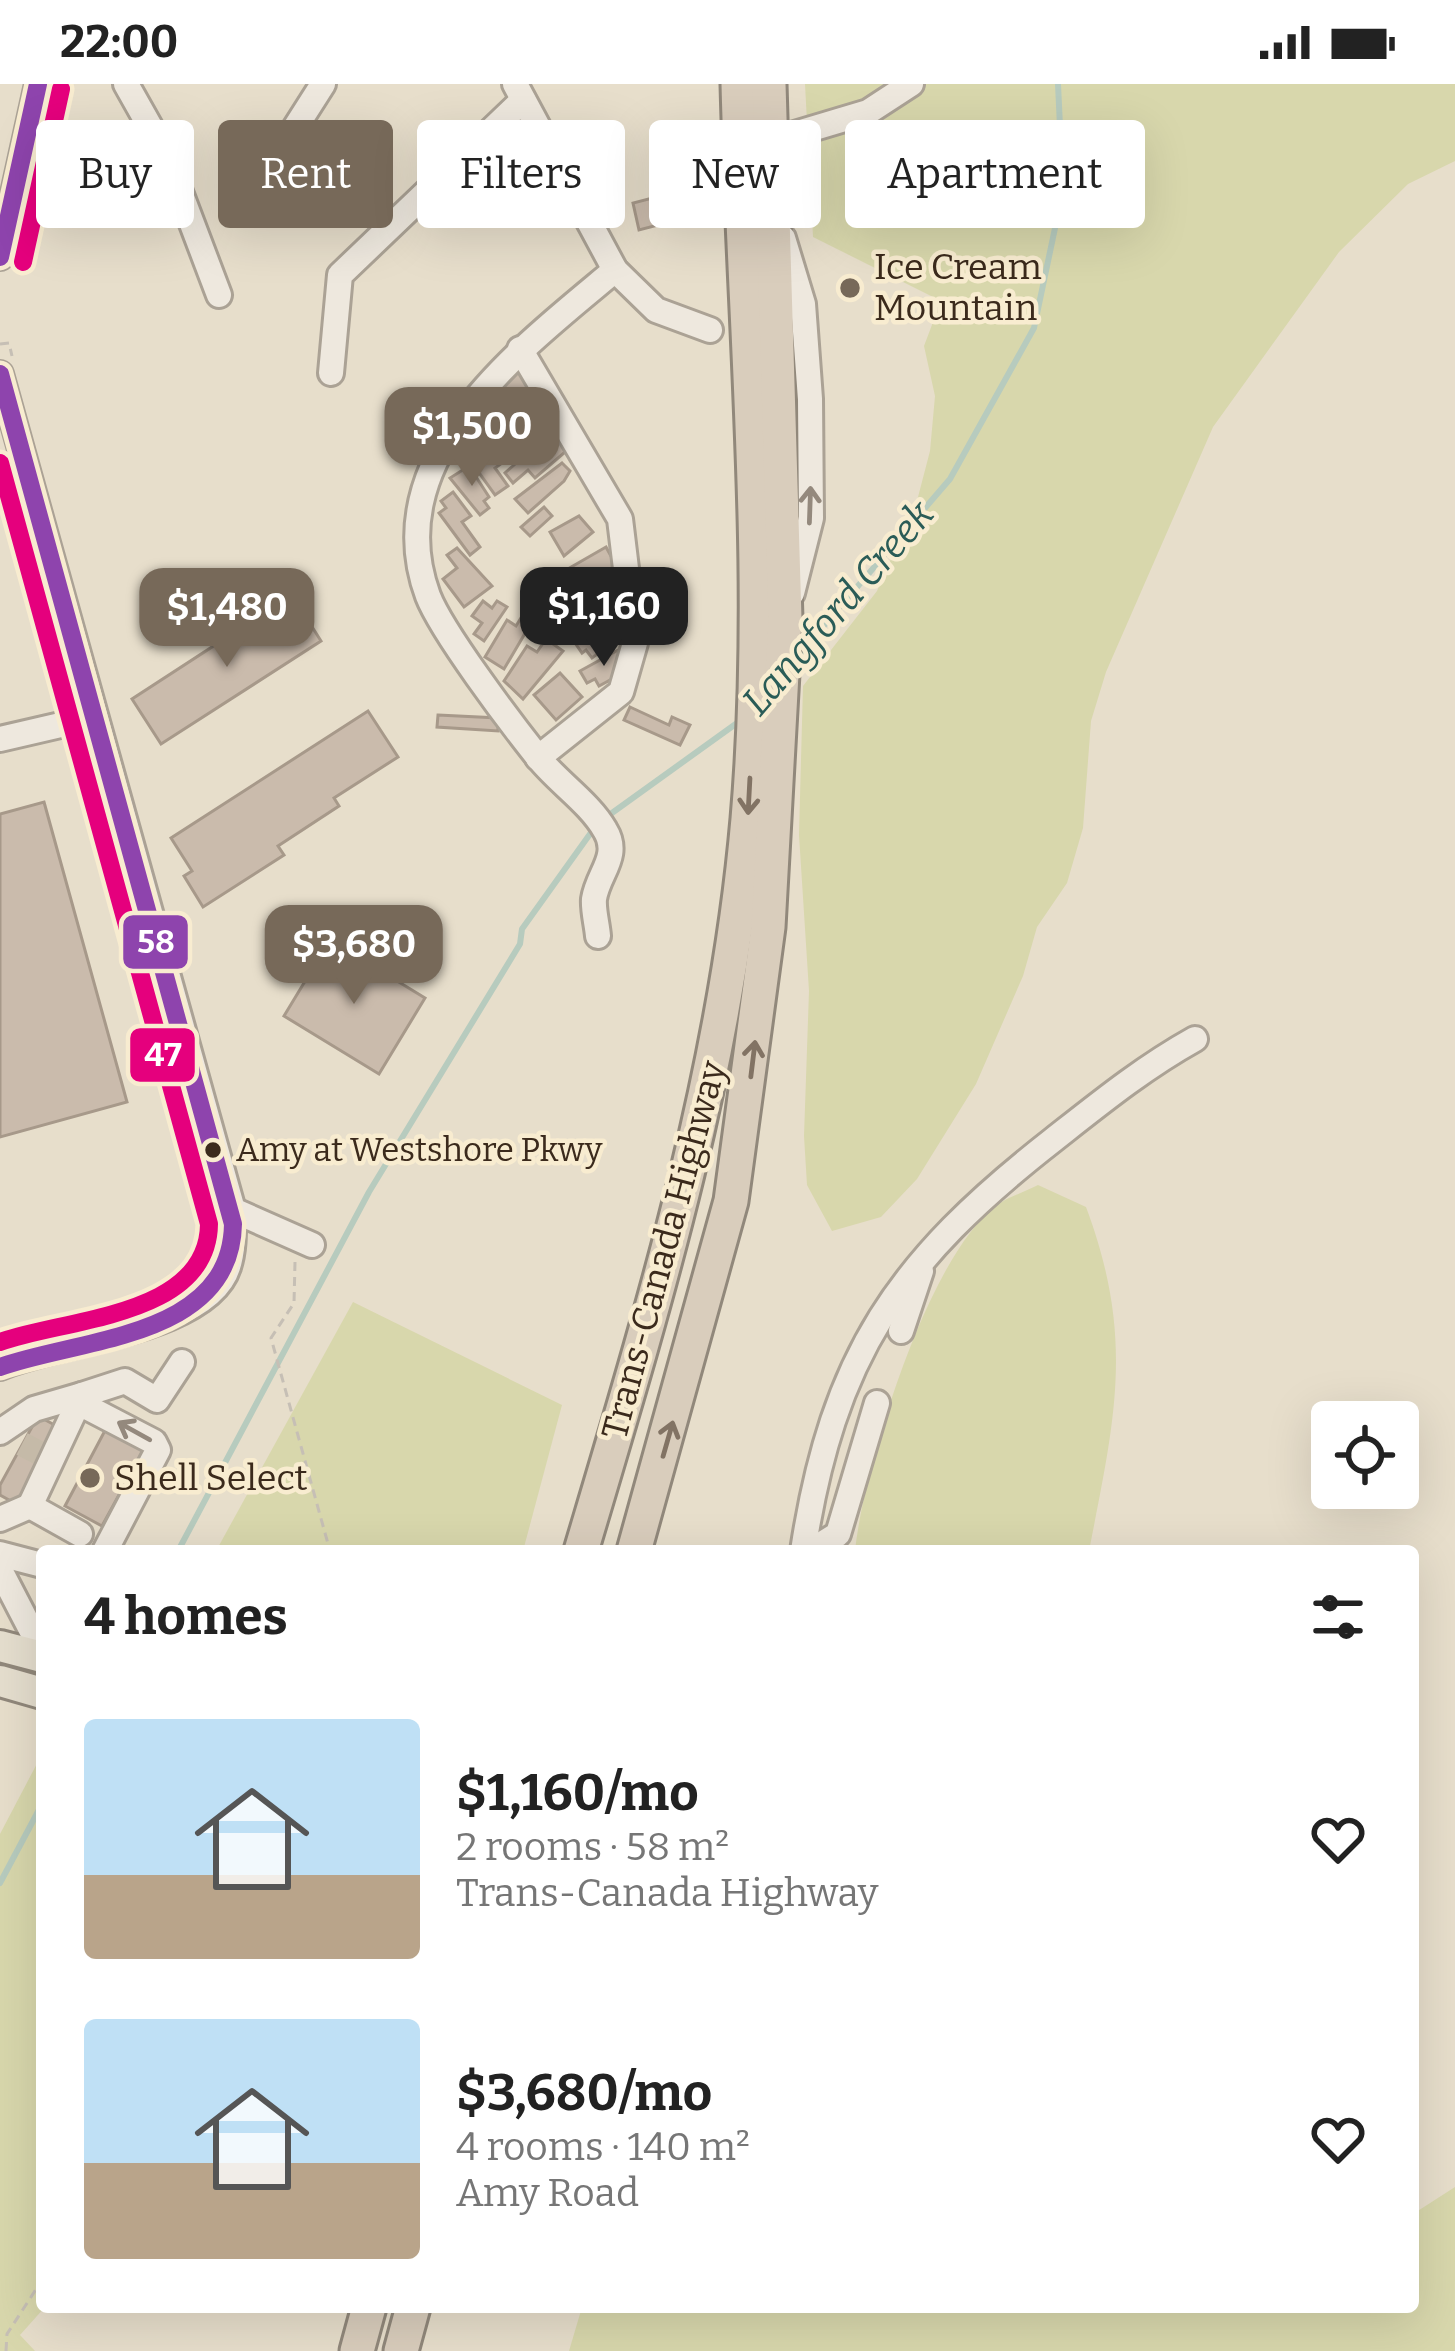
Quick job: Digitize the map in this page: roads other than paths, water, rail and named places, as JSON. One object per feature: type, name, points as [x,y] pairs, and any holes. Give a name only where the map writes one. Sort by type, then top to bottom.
[{"type":"highway","name":"Trans-Canada Highway","points":[[583,1545],[693,1165],[714,1068],[746,838],[755,679],[738,84]]},
{"type":"highway","name":"Trans-Canada Highway","points":[[769,84],[770,120]]},
{"type":"highway","points":[[755,679],[765,550],[758,228]]},
{"type":"highway","name":"Trans-Canada Highway","points":[[636,1545],[731,1202],[768,927],[785,619],[774,228]]},
{"type":"highway","points":[[606,1545],[624,1472],[626,1405]]},
{"type":"highway","points":[[358,2351],[368,2313]]},
{"type":"highway","points":[[401,2351],[411,2313]]},
{"type":"main road","points":[[0,1646],[36,1653]]},
{"type":"main road","points":[[0,1681],[36,1691]]},
{"type":"street","points":[[0,257],[38,84]]},
{"type":"street","points":[[126,84],[166,155],[219,295]]},
{"type":"street","points":[[300,120],[322,84]]},
{"type":"street","points":[[821,126],[868,112],[910,84]]},
{"type":"street","points":[[331,373],[340,275],[519,92],[615,270],[656,310],[710,330]]},
{"type":"street","points":[[598,935],[594,899],[612,853],[606,830],[538,758],[430,601],[418,561],[420,508],[452,424],[520,349],[615,270]]},
{"type":"street","points":[[520,349],[620,519],[634,644],[621,692],[538,758]]},
{"type":"street","points":[[0,374],[233,1210],[228,1269],[221,1283],[190,1310],[0,1367]]},
{"type":"street","points":[[0,739],[95,717]]},
{"type":"street","points":[[808,1545],[815,1473],[844,1382],[886,1303],[953,1222],[1136,1072],[1196,1039]]},
{"type":"street","points":[[233,1210],[312,1245]]},
{"type":"street","points":[[901,1331],[927,1254]]},
{"type":"street","points":[[8,1438],[34,1409],[124,1381]]},
{"type":"street","points":[[0,1520],[30,1506],[80,1398]]},
{"type":"street","points":[[80,1398],[154,1442],[158,1450],[108,1545]]},
{"type":"street","points":[[818,1545],[838,1534],[877,1403]]},
{"type":"street","points":[[30,1506],[80,1534]]},
{"type":"street","points":[[0,1554],[36,1563]]},
{"type":"street","points":[[0,1571],[36,1642]]},
{"type":"waterway","name":"Langford Creek","points":[[796,658],[950,479],[1034,328],[1063,190],[1058,84]]},
{"type":"waterway","name":"Langford Creek","points":[[605,818],[744,718]]},
{"type":"waterway","name":"Langford Creek","points":[[181,1545],[369,1192],[520,944],[522,929],[595,827]]},
{"type":"waterway","name":"Langford Creek","points":[[0,1883],[36,1815]]},
{"type":"tunnel","points":[[22,1444],[47,1457]]},
{"type":"place","name":"Ice Cream Mountain","points":[[850,288]]},
{"type":"place","name":"Amy at Westshore Pkwy","points":[[213,1150]]},
{"type":"place","name":"Shell Select","points":[[90,1478]]}]
